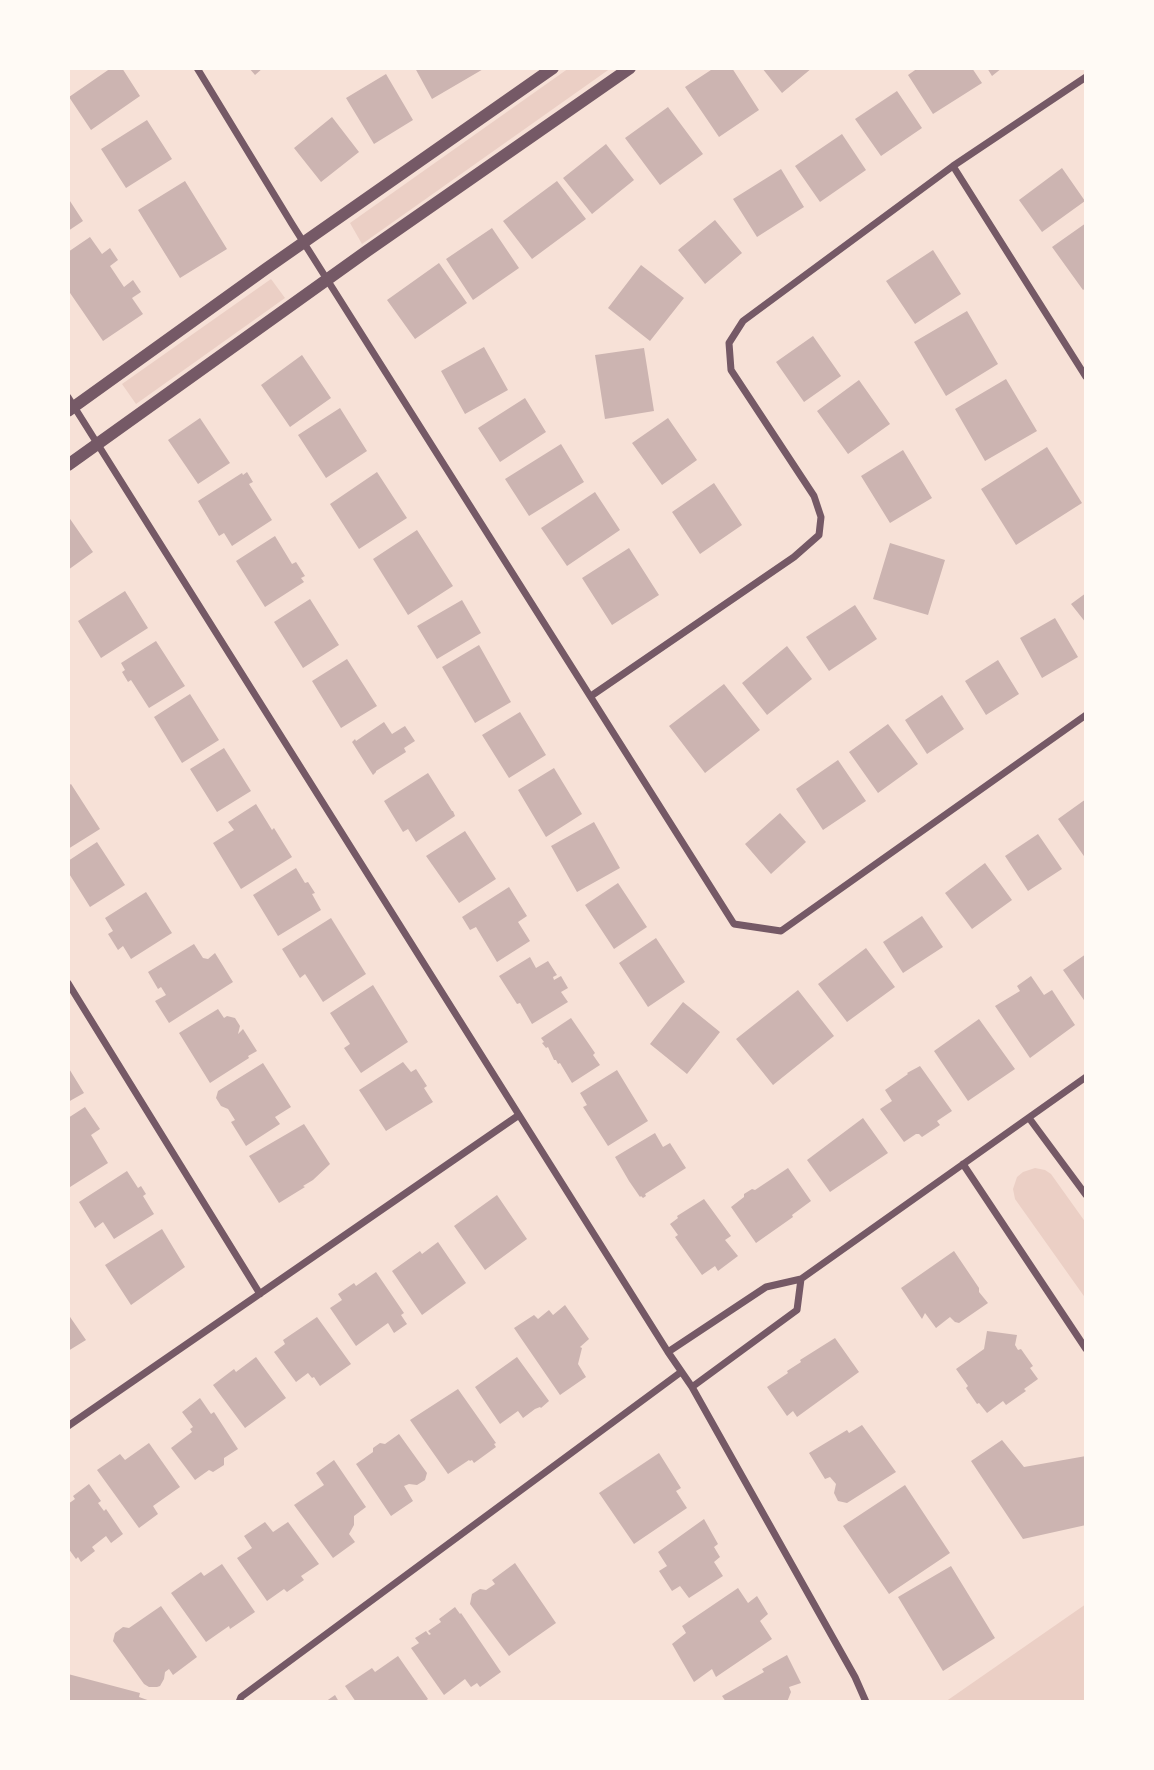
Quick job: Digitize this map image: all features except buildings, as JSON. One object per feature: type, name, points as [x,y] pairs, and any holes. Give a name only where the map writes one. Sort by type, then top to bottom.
[{"type":"street","points":[[197,68],[734,924],[781,931],[1086,715]]},
{"type":"street","points":[[553,68],[70,405],[692,1387],[855,1677],[866,1702]]},
{"type":"street","points":[[68,465],[630,68]]},
{"type":"street","points":[[591,696],[794,557],[819,535],[821,517],[814,496],[731,370],[729,343],[743,321],[953,166],[1086,77]]},
{"type":"street","points":[[953,166],[1086,377]]},
{"type":"street","points":[[68,983],[260,1294]]},
{"type":"street","points":[[668,1352],[766,1287],[801,1279],[1086,1077]]},
{"type":"street","points":[[68,1426],[519,1115]]},
{"type":"street","points":[[1029,1118],[1086,1195]]},
{"type":"street","points":[[963,1164],[1086,1349]]},
{"type":"street","points":[[692,1387],[797,1310],[801,1279]]},
{"type":"street","points":[[239,1702],[241,1697],[681,1372]]},
{"type":"shaded area","points":[[569,68],[611,68],[362,244],[350,223]]},
{"type":"shaded area","points":[[271,279],[285,298],[136,404],[122,384]]},
{"type":"shaded area","points":[[1035,1168],[1051,1174],[1086,1223],[1086,1299],[1015,1199],[1013,1189],[1017,1177]]},
{"type":"shaded area","points":[[1086,1604],[1086,1702],[945,1702]]}]
